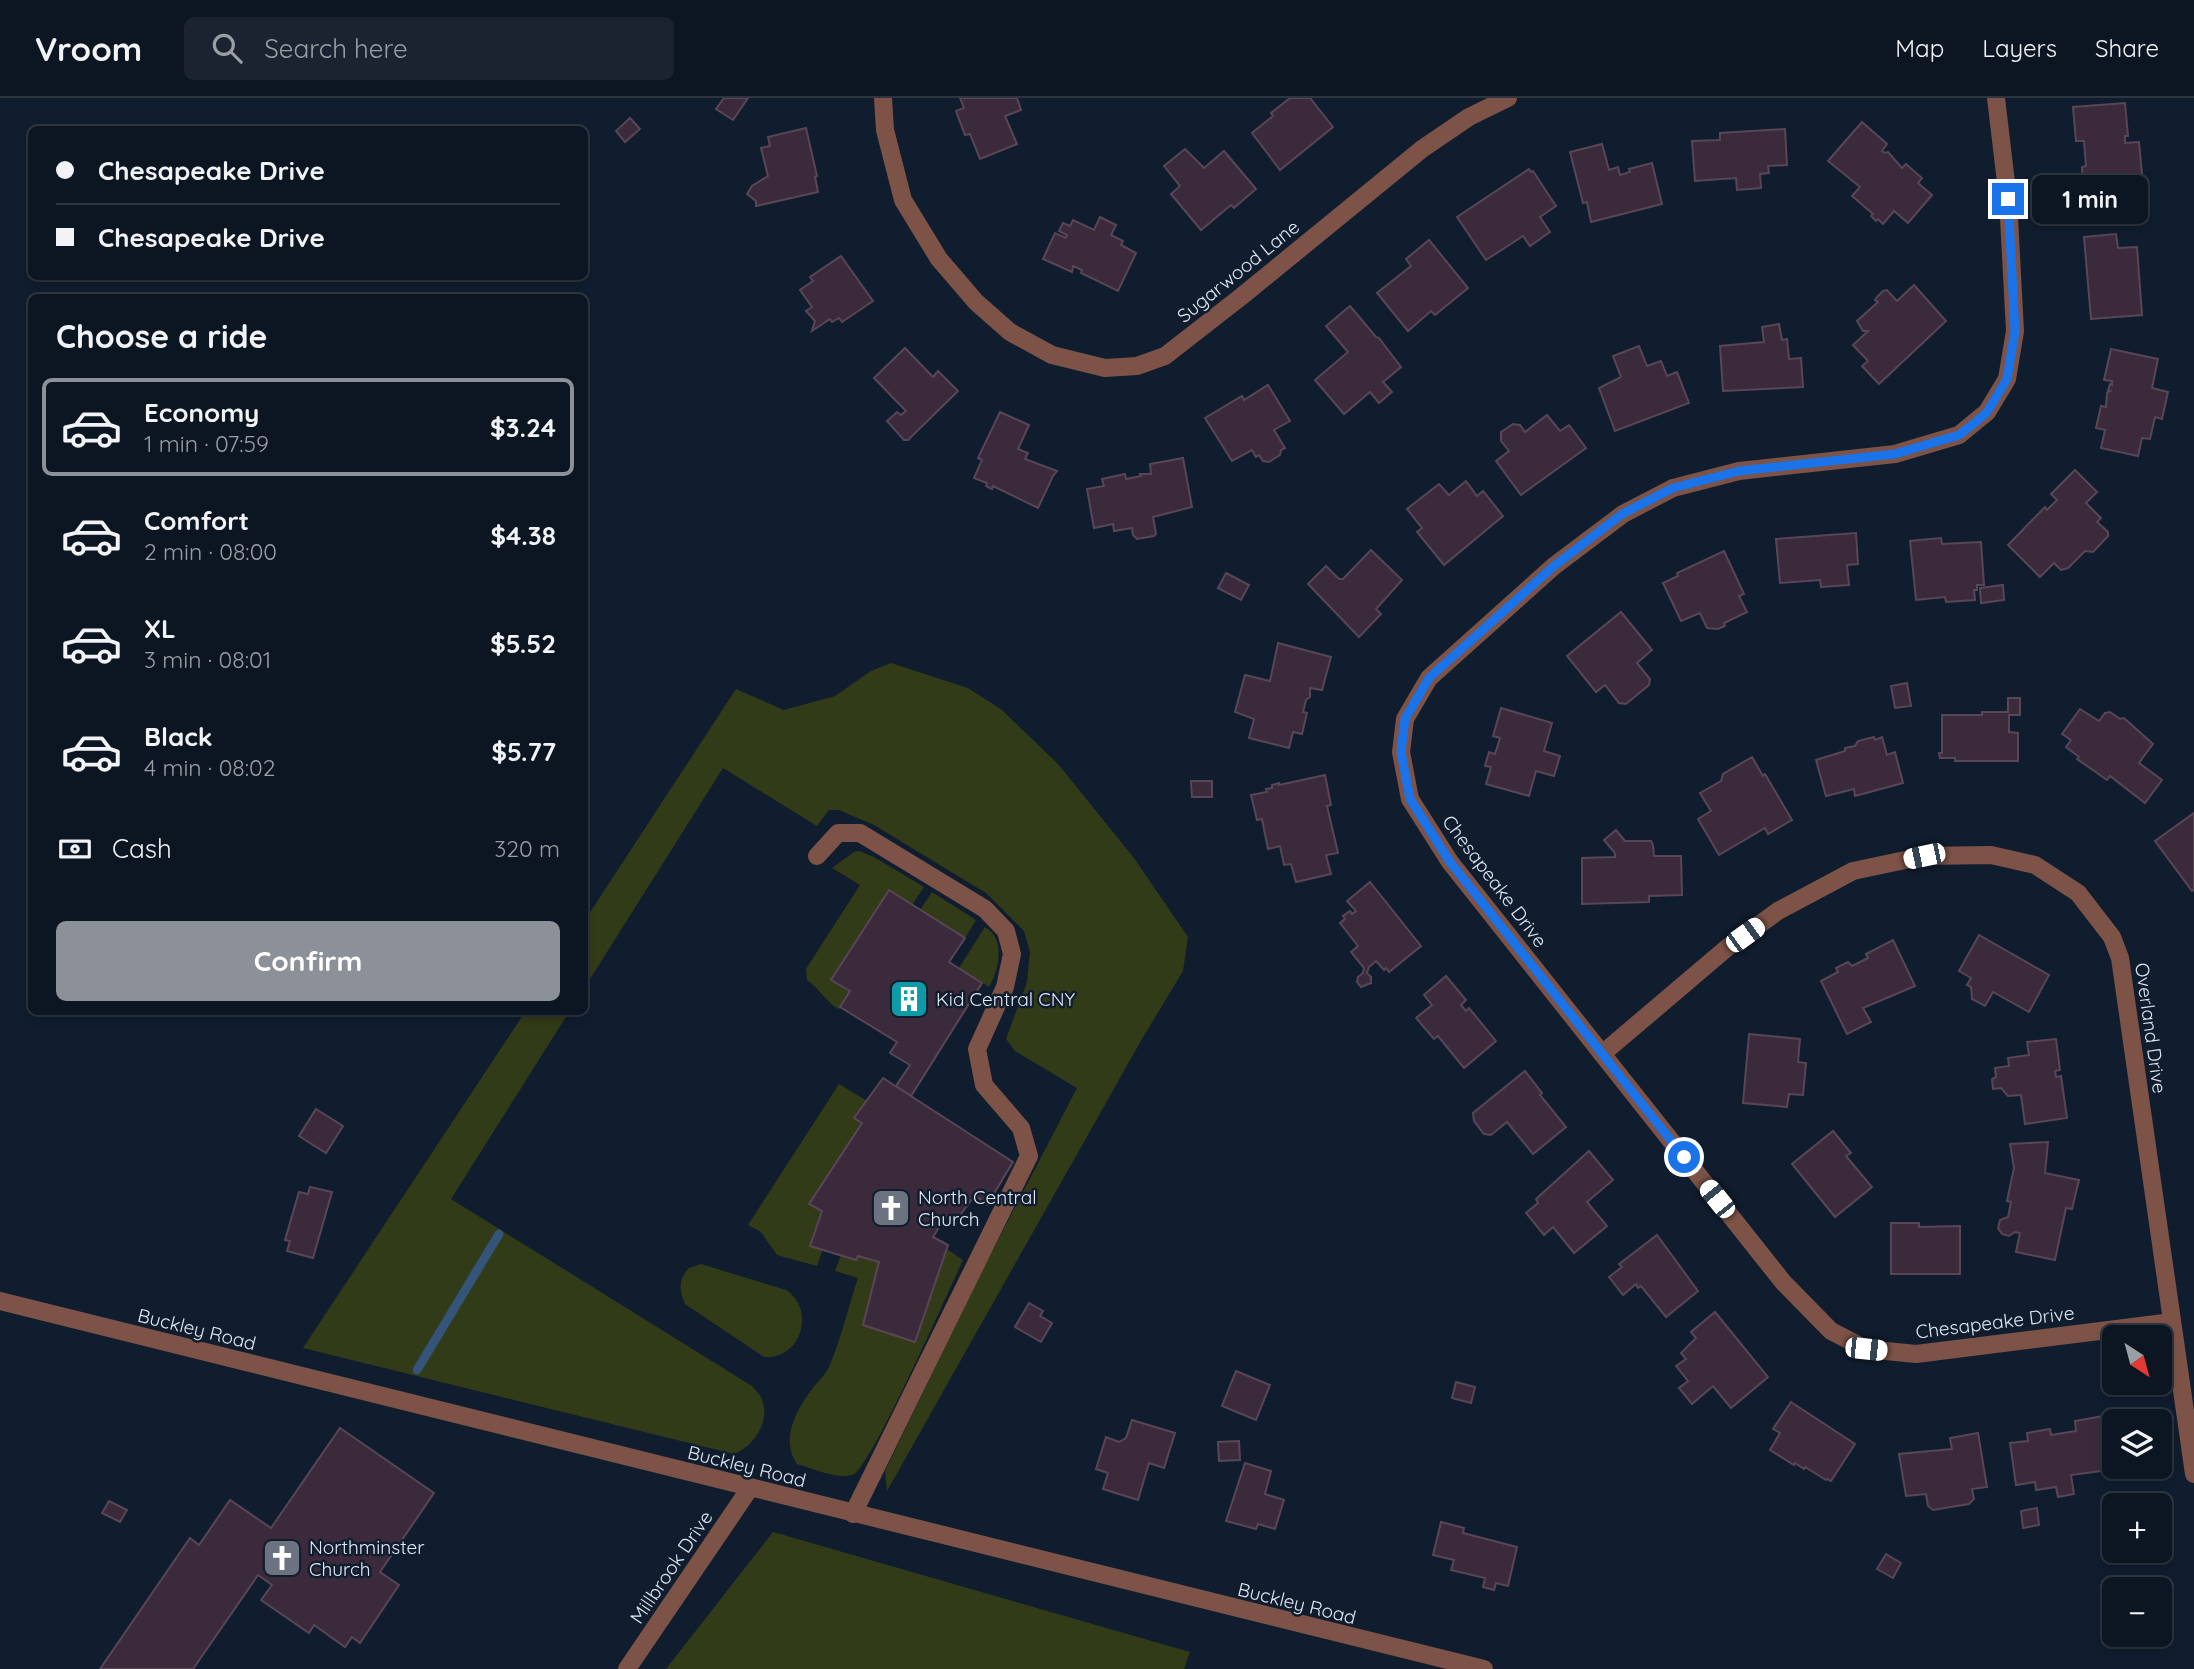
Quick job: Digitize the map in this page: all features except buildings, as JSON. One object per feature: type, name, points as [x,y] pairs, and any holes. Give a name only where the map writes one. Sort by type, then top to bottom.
[{"type":"street","name":"Sugarwood Lane","points":[[883,98],[885,130],[903,200],[939,259],[976,302],[1010,332],[1052,355],[1105,368],[1137,366],[1165,356],[1422,149],[1469,117],[1508,98]]},
{"type":"street","name":"Chesapeake Drive","points":[[1996,98],[2008,199],[2015,331],[2007,379],[1987,412],[1959,435],[1895,454],[1739,471],[1673,488],[1622,514],[1554,566],[1429,678],[1405,719],[1401,752],[1410,799],[1450,862],[1783,1282],[1831,1331],[1866,1349],[1916,1354],[2172,1322]]},
{"type":"street","points":[[817,856],[838,833],[860,833],[985,909],[1006,931],[1012,954],[1006,987],[977,1049],[984,1085],[1021,1128],[1029,1156],[853,1514]]},
{"type":"street","name":"Overland Drive","points":[[1602,1054],[1728,947],[1768,918],[1853,871],[1924,856],[1991,855],[2035,865],[2078,892],[2112,937],[2120,958],[2194,1474]]},
{"type":"street","name":"Buckley Road","points":[[0,1301],[1484,1669]]},
{"type":"street","name":"Millbrook Drive","points":[[627,1669],[750,1488]]},
{"type":"green space","points":[[891,663],[968,688],[1002,710],[1058,764],[1134,858],[1188,937],[1183,971],[887,1491],[885,1471],[983,1269],[1077,1088],[1015,1051],[1006,1039],[1027,982],[1030,952],[1024,931],[986,893],[874,825],[839,810],[829,810],[817,826],[723,768],[588,982],[588,915],[736,689],[784,710],[835,696],[871,671]]},
{"type":"green space","points":[[859,851],[924,887],[912,905],[889,890],[832,980],[850,991],[839,1009],[807,980],[806,969],[860,885],[832,868]]},
{"type":"green space","points":[[932,892],[976,920],[965,938],[920,910]]},
{"type":"green space","points":[[985,927],[996,939],[999,955],[996,972],[989,987],[959,968]]},
{"type":"green space","points":[[523,1015],[567,1015],[451,1199],[752,1386],[760,1396],[764,1416],[754,1439],[734,1454],[303,1348]]},
{"type":"green space","points":[[839,1084],[867,1101],[855,1118],[862,1123],[809,1203],[822,1211],[810,1245],[823,1249],[817,1266],[777,1255],[761,1232],[748,1225]]},
{"type":"green space","points":[[947,1249],[963,1260],[892,1411],[863,1464],[854,1474],[841,1476],[797,1464],[790,1445],[792,1425],[806,1398],[829,1367],[858,1278],[835,1271],[841,1255],[856,1260],[858,1256],[879,1262],[864,1325],[915,1342]]},
{"type":"green space","points":[[701,1264],[786,1290],[795,1298],[802,1320],[795,1342],[777,1356],[764,1357],[685,1304],[681,1281],[689,1268]]},
{"type":"green space","points":[[773,1532],[1190,1652],[1184,1669],[666,1669]]},
{"type":"waterway","points":[[417,1370],[499,1234]]},
{"type":"place","name":"Kid Central CNY","points":[[909,999]]},
{"type":"place","name":"North Central Church","points":[[891,1208]]},
{"type":"place","name":"Northminster Church","points":[[282,1558]]},
{"type":"route","points":[[1684,1157],[1450,862],[1410,799],[1401,752],[1405,719],[1429,678],[1554,566],[1622,514],[1673,488],[1739,471],[1895,454],[1959,435],[1977,421],[1987,412],[2007,379],[2015,331],[2008,199]]}]
